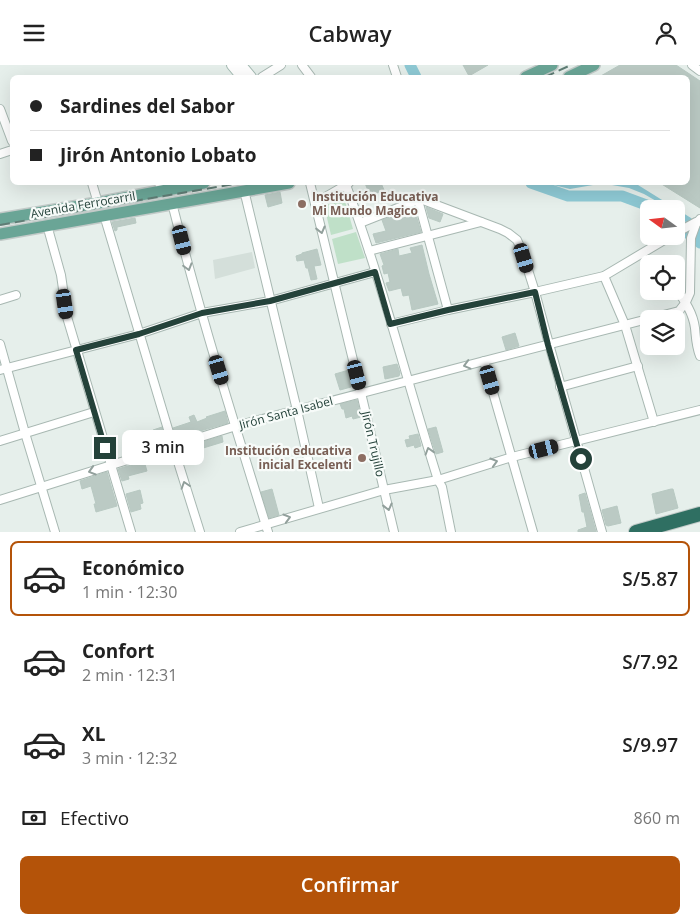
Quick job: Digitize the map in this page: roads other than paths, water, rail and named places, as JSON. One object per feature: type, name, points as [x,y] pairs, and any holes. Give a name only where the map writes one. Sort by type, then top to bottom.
[{"type":"highway","points":[[636,531],[700,514]]},
{"type":"main road","points":[[530,75],[552,65]]},
{"type":"main road","points":[[573,75],[594,65]]},
{"type":"main road","name":"Avenida Ferrocarril","points":[[0,219],[98,203],[161,186],[175,185]]},
{"type":"main road","name":"Avenida Ferrocarril","points":[[0,234],[276,185]]},
{"type":"street","points":[[232,65],[240,75]]},
{"type":"street","points":[[241,65],[249,75]]},
{"type":"street","points":[[265,75],[281,65]]},
{"type":"street","points":[[692,65],[700,71]]},
{"type":"street","points":[[0,109],[10,136]]},
{"type":"street","points":[[93,185],[98,203]]},
{"type":"street","name":"Jirón Trujillo","points":[[310,185],[394,531]]},
{"type":"street","points":[[315,203],[345,185]]},
{"type":"street","points":[[347,185],[370,251],[390,324],[438,480],[442,487],[452,531]]},
{"type":"street","points":[[244,190],[297,410],[318,509]]},
{"type":"street","points":[[360,223],[418,200],[423,200],[508,233],[516,240],[522,251],[535,292],[548,345],[602,531]]},
{"type":"street","points":[[418,200],[448,310]]},
{"type":"street","points":[[172,203],[186,259],[267,528]]},
{"type":"street","points":[[456,212],[459,219],[456,228]]},
{"type":"street","points":[[104,215],[172,446],[200,531]]},
{"type":"street","points":[[685,228],[700,219]]},
{"type":"street","points":[[700,219],[693,230],[691,238],[690,293],[686,302],[692,314],[695,340],[700,356]]},
{"type":"street","points":[[370,251],[481,222]]},
{"type":"street","points":[[47,225],[61,275],[67,317],[76,350],[131,531]]},
{"type":"street","points":[[390,324],[604,276],[656,245]]},
{"type":"street","points":[[3,368],[139,334],[202,313],[270,301],[375,272]]},
{"type":"street","points":[[604,276],[625,325],[654,421]]},
{"type":"street","points":[[0,299],[16,295]]},
{"type":"street","name":"Jirón Santa Isabel","points":[[0,500],[236,426],[679,311],[686,302]]},
{"type":"street","points":[[0,344],[3,368],[55,531]]},
{"type":"street","points":[[484,361],[533,531]]},
{"type":"street","points":[[560,387],[638,366]]},
{"type":"street","points":[[240,531],[267,528],[318,509],[384,490],[438,480],[512,457],[700,410]]},
{"type":"street","points":[[0,441],[94,412]]},
{"type":"water","points":[[553,185],[593,185],[570,189]]},
{"type":"water","points":[[612,185],[638,185],[662,200],[654,200],[629,188]]},
{"type":"water","points":[[685,214],[691,218],[700,228],[700,237],[685,221]]},
{"type":"waterway","points":[[410,65],[415,75]]},
{"type":"waterway","points":[[537,185],[568,196],[622,196],[640,203]]},
{"type":"waterway","points":[[685,231],[700,243]]},
{"type":"railway","points":[[549,75],[571,65]]},
{"type":"railway","points":[[0,225],[229,185]]},
{"type":"place","name":"Institución Educativa Mi Mundo Magico","points":[[302,204]]},
{"type":"place","name":"Institución educativa inicial Excelenti","points":[[362,458]]}]
